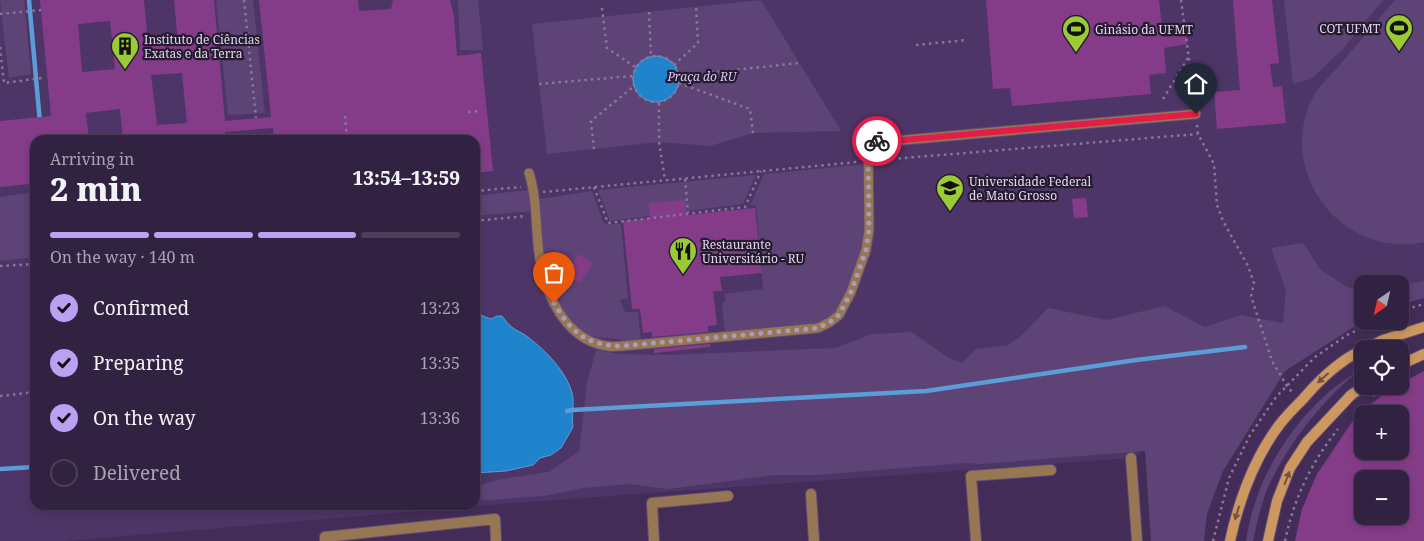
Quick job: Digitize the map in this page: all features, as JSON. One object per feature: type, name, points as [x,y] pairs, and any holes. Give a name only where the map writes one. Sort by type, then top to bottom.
[{"type":"main road","points":[[1383,340],[1424,327]]},
{"type":"main road","points":[[1409,361],[1424,354]]},
{"type":"main road","points":[[1230,541],[1236,515],[1250,476],[1276,430],[1322,377],[1354,355]]},
{"type":"main road","points":[[1268,541],[1277,502],[1290,468],[1307,442],[1354,393]]},
{"type":"street","points":[[1131,458],[1137,541]]},
{"type":"street","points":[[976,541],[971,476],[1051,470]]},
{"type":"street","points":[[811,494],[814,541]]},
{"type":"street","points":[[654,541],[652,503],[728,496]]},
{"type":"street","points":[[325,539],[495,519],[496,541]]},
{"type":"lane","points":[[529,173],[533,186],[540,260],[554,303],[566,324],[576,332],[596,343],[607,346],[622,346],[818,328],[839,315],[851,292],[866,250],[869,230],[868,140],[893,141],[1196,114]]},
{"type":"path","points":[[244,0],[256,118]]},
{"type":"path","points":[[1181,0],[1198,134],[1214,164],[1217,205],[1223,222],[1248,266],[1254,283],[1251,296],[1272,361],[1287,386],[1315,357],[1347,334],[1356,330]]},
{"type":"path","points":[[674,65],[698,43],[696,7]]},
{"type":"path","points":[[602,8],[607,48],[635,67]]},
{"type":"path","points":[[0,14],[39,10]]},
{"type":"path","points":[[648,12],[651,56]]},
{"type":"path","points":[[916,45],[967,40]]},
{"type":"path","points":[[0,47],[1,74],[4,83],[42,78]]},
{"type":"path","points":[[651,56],[665,58],[674,65],[679,76],[679,83],[673,96],[659,103],[643,99],[637,94],[633,86],[632,76],[635,67],[651,56]]},
{"type":"path","points":[[1163,99],[1189,57]]},
{"type":"path","points":[[679,76],[799,63]]},
{"type":"path","points":[[539,84],[632,76]]},
{"type":"path","points":[[679,83],[750,109],[754,132]]},
{"type":"path","points":[[594,149],[591,121],[633,86]]},
{"type":"path","points":[[659,103],[659,142],[665,180]]},
{"type":"path","points":[[468,112],[481,111]]},
{"type":"path","points":[[345,116],[347,135]]},
{"type":"path","points":[[594,187],[608,223],[745,207],[761,171]]},
{"type":"path","points":[[685,178],[688,214]]},
{"type":"path","points":[[480,191],[533,186]]},
{"type":"path","points":[[480,220],[536,215]]},
{"type":"path","points":[[0,266],[30,264]]},
{"type":"path","points":[[1409,308],[1424,304]]},
{"type":"path","points":[[0,396],[30,393]]},
{"type":"path","points":[[1370,398],[1374,395]]},
{"type":"path","points":[[1285,541],[1299,491],[1310,468],[1325,444],[1339,428]]},
{"type":"shaded area","name":"Universidade Federal de Mato Grosso","points":[[0,0],[1424,0],[1424,298],[1409,302],[1409,275],[1354,275],[1354,326],[1264,377],[1131,458],[480,506],[480,135],[30,135],[30,510],[431,510],[67,541],[0,541]]},
{"type":"green space","points":[[0,0],[24,0],[31,74],[9,78]]},
{"type":"green space","points":[[216,0],[253,0],[265,113],[228,115]]},
{"type":"green space","points":[[458,0],[478,0],[483,50],[460,50]]},
{"type":"green space","name":"Praça do RU","points":[[761,0],[841,131],[753,133],[710,146],[659,142],[547,154],[532,24]]},
{"type":"green space","points":[[1284,0],[1383,0],[1343,49],[1311,79],[1293,84]]},
{"type":"green space","points":[[1395,0],[1424,0],[1424,242],[1395,244],[1368,238],[1345,225],[1325,207],[1311,184],[1303,158],[1303,131],[1310,103],[1315,93]]},
{"type":"green space","points":[[866,164],[863,246],[846,295],[829,320],[815,325],[725,333],[722,304],[726,300],[724,294],[763,289],[756,205],[750,206],[764,174]]},
{"type":"green space","points":[[756,175],[743,204],[610,221],[598,190]]},
{"type":"green space","points":[[529,190],[532,211],[480,216],[480,195]]},
{"type":"green space","points":[[592,191],[604,224],[621,224],[628,298],[620,300],[625,312],[638,312],[641,342],[590,336],[570,322],[545,271],[540,199]]},
{"type":"green space","points":[[30,193],[30,258],[0,261],[0,197]]},
{"type":"green space","points":[[1303,243],[1321,270],[1347,287],[1354,288],[1354,327],[1285,371],[1223,471],[1207,514],[1204,541],[1151,541],[1145,451],[819,475],[775,475],[668,489],[629,484],[584,488],[544,496],[480,501],[480,485],[502,479],[549,472],[579,451],[587,382],[596,350],[620,354],[667,355],[835,348],[872,334],[912,332],[947,357],[962,363],[976,349],[1008,345],[1022,335],[1048,308],[1107,320],[1164,306],[1205,327],[1241,315],[1283,323],[1286,291],[1271,248]]},
{"type":"green space","points":[[1424,281],[1424,298],[1409,302],[1409,284]]},
{"type":"green space","points":[[1354,374],[1324,404],[1292,445],[1267,491],[1253,541],[1246,541],[1256,498],[1275,458],[1300,421],[1331,390]]},
{"type":"water","points":[[661,56],[665,57],[675,66],[678,70],[678,88],[669,98],[661,102],[651,102],[643,98],[634,88],[633,74],[637,66],[647,57]]},
{"type":"water","points":[[480,315],[491,319],[502,316],[512,327],[527,336],[542,349],[560,369],[573,397],[573,427],[561,448],[551,455],[540,458],[533,465],[506,471],[480,473]]},
{"type":"building","points":[[40,0],[144,0],[148,44],[178,42],[174,0],[214,0],[225,121],[271,117],[259,0],[358,0],[359,11],[391,9],[393,0],[450,0],[454,17],[457,56],[481,53],[493,171],[480,172],[480,135],[274,135],[273,128],[225,132],[225,135],[123,135],[120,109],[86,113],[88,135],[30,135],[30,184],[0,187],[0,121],[51,116]],"holes":[[[110,21],[115,69],[82,72],[78,24]],[[182,73],[187,123],[157,125],[151,75]]]},
{"type":"building","name":"Ginásio da UFMT","points":[[986,0],[1159,0],[1163,37],[1186,35],[1187,44],[1164,48],[1166,73],[1149,75],[1151,94],[1012,106],[1010,88],[993,89]]},
{"type":"building","points":[[1233,0],[1272,0],[1279,63],[1270,64],[1273,87],[1282,86],[1286,123],[1217,129],[1214,92],[1240,90]]},
{"type":"building","points":[[1086,198],[1088,217],[1074,218],[1072,199]]},
{"type":"building","name":"Restaurante Universitário - RU","points":[[685,200],[686,215],[755,208],[762,273],[720,277],[722,291],[713,291],[717,325],[708,326],[708,332],[652,337],[652,332],[643,333],[640,309],[632,309],[623,221],[650,218],[649,203]]},
{"type":"building","points":[[579,254],[593,264],[579,283],[565,273]]},
{"type":"building","points":[[710,344],[710,347],[654,353],[654,349]]},
{"type":"building","points":[[1424,371],[1424,541],[1295,541],[1302,509],[1317,474],[1354,420],[1354,460],[1409,460],[1409,405],[1370,405],[1383,395],[1409,395],[1409,379]]},
{"type":"waterway","points":[[29,0],[40,123]]},
{"type":"waterway","points":[[567,411],[926,391],[1136,360],[1245,347]]},
{"type":"waterway","points":[[0,469],[30,467]]},
{"type":"way so far","points":[[554,303],[566,324],[584,337],[607,346],[818,328],[830,322],[839,315],[844,306],[860,270],[866,250],[869,230],[868,140],[877,141]]},
{"type":"place","name":"COT UFMT","points":[[1399,52]]},
{"type":"place","name":"Ginásio da UFMT","points":[[1076,53]]},
{"type":"place","name":"Instituto de Ciências Exatas e da Terra","points":[[125,70]]},
{"type":"place","name":"Universidade Federal de Mato Grosso","points":[[950,212]]},
{"type":"place","name":"Restaurante Universitário - RU","points":[[683,275]]},
{"type":"route","points":[[877,141],[1196,114]]}]
